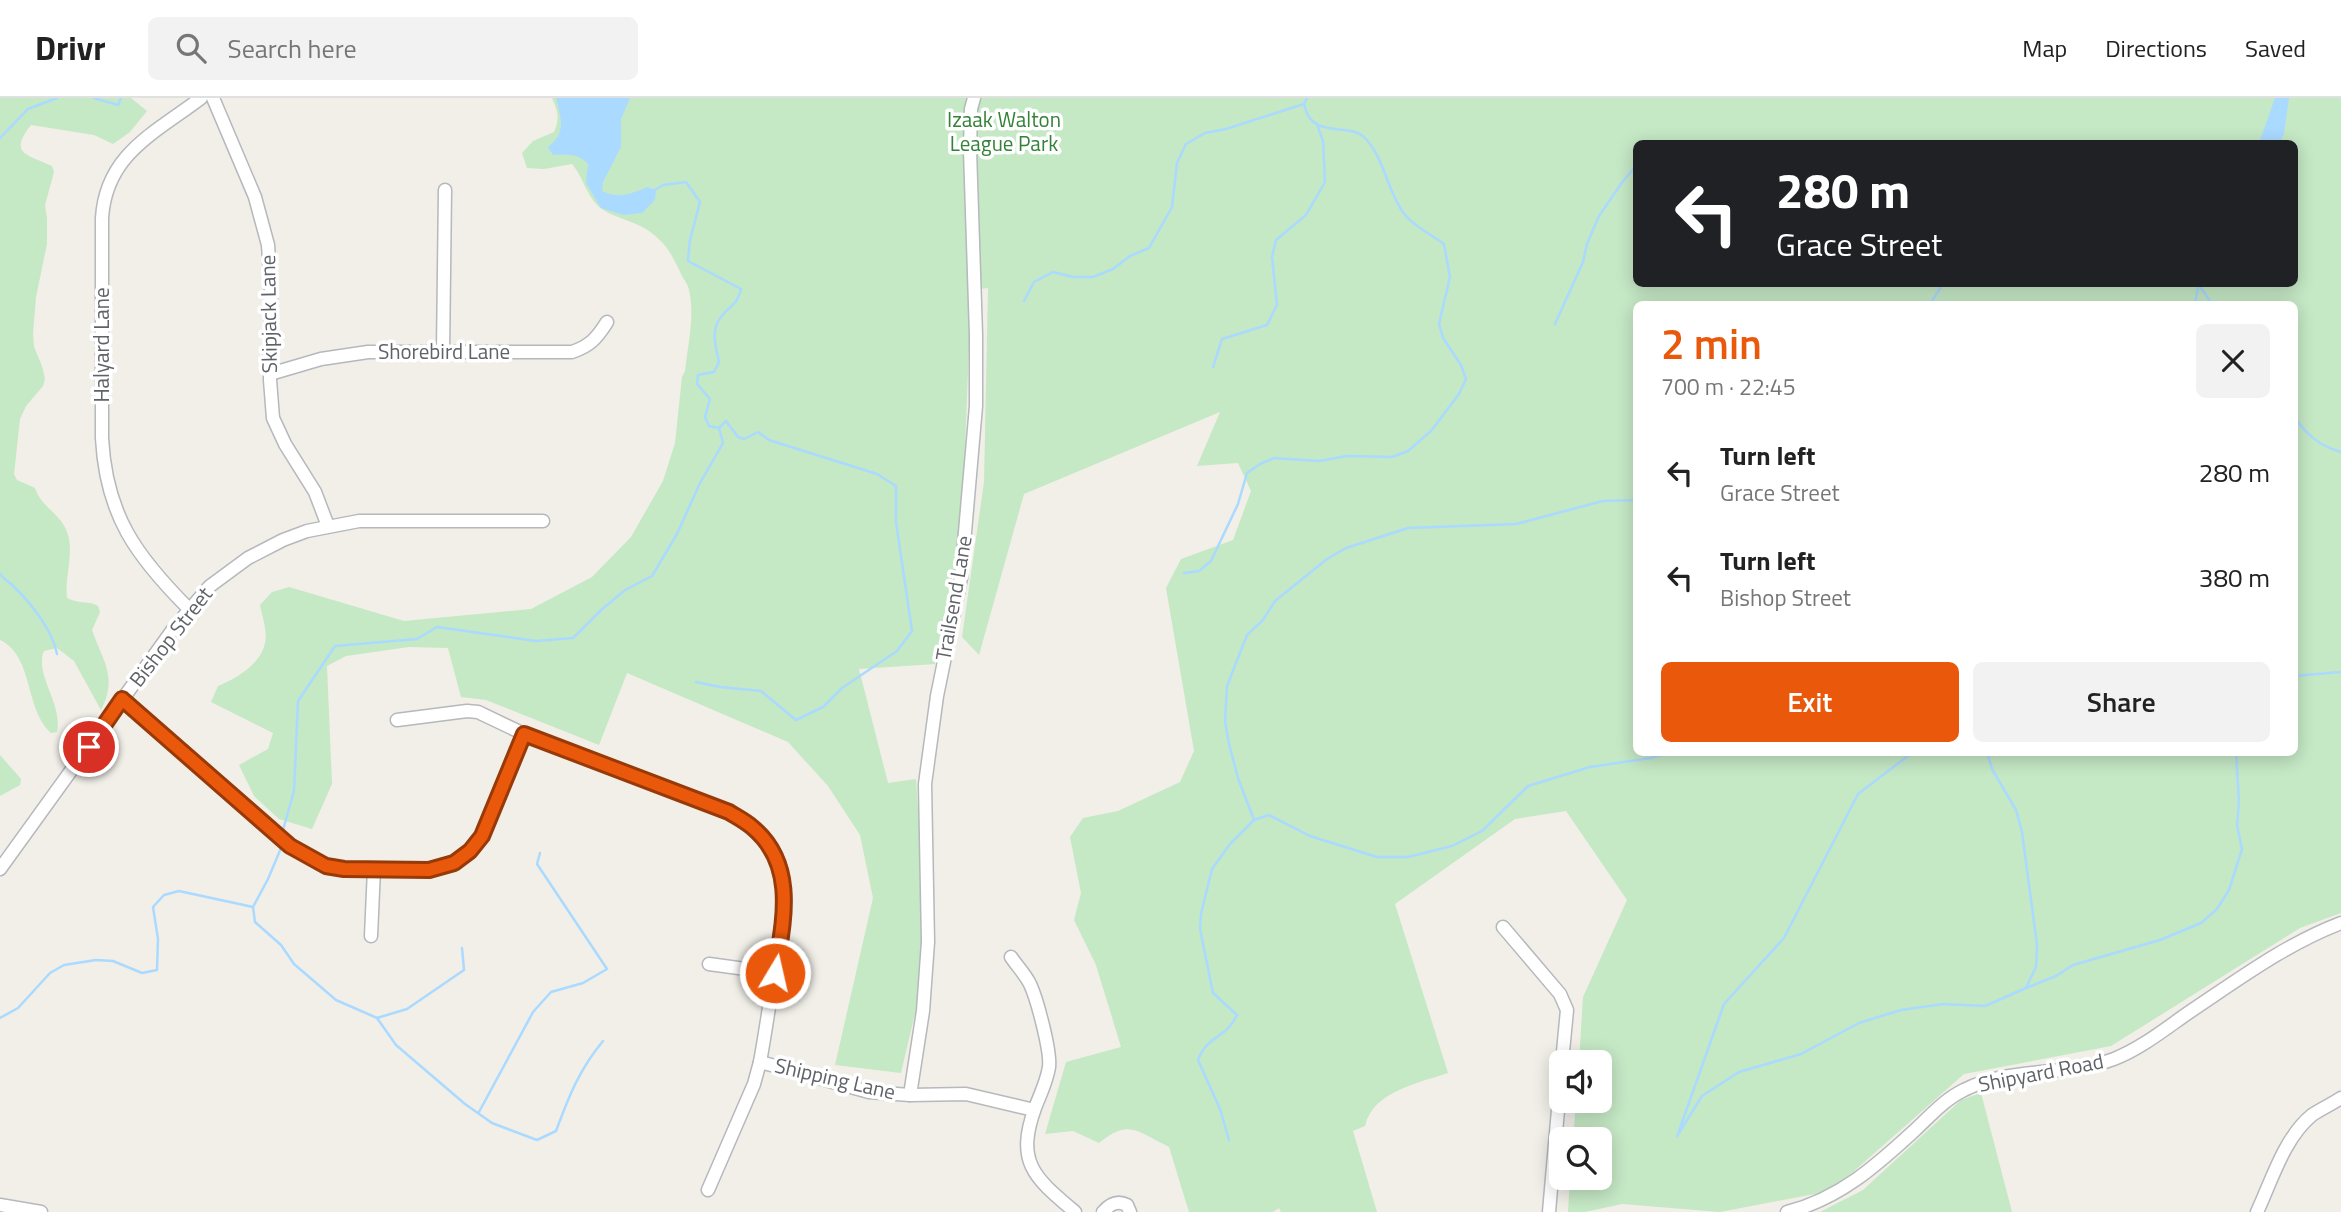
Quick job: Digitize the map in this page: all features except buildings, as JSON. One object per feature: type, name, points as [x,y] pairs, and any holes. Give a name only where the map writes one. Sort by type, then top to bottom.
[{"type":"street","name":"Halyard Lane","points":[[189,609],[145,562],[127,534],[116,509],[105,470],[102,438],[102,218],[106,190],[121,161],[139,144],[201,98]]},
{"type":"street","name":"Skipjack Lane","points":[[213,98],[255,197],[268,245],[271,288],[271,408],[276,425],[315,492],[328,526]]},
{"type":"street","name":"Trailsend Lane","points":[[910,1095],[923,1011],[928,942],[925,784],[943,663],[961,578],[976,406],[970,139],[974,98]]},
{"type":"street","points":[[443,352],[444,190]]},
{"type":"street","name":"Shorebird Lane","points":[[270,374],[321,359],[354,353],[572,352],[586,348],[607,322]]},
{"type":"street","name":"Bishop Street","points":[[0,869],[189,609],[210,586],[248,558],[283,540],[328,526],[380,520],[543,521]]},
{"type":"street","points":[[122,699],[290,846],[326,866],[429,870],[454,863],[470,851],[482,836],[524,734]]},
{"type":"street","points":[[397,720],[478,712],[524,734],[729,812],[752,827],[765,841],[776,858],[784,888],[784,911],[775,973],[754,1084],[708,1190]]},
{"type":"street","points":[[372,936],[374,869]]},
{"type":"street","name":"Shipyard Road","points":[[1787,1212],[1822,1201],[1862,1177],[1942,1105],[1965,1089],[2008,1076],[2083,1067],[2113,1059],[2131,1051],[2278,953],[2308,936],[2341,923]]},
{"type":"street","points":[[1503,927],[1566,1004],[1563,1050]]},
{"type":"street","points":[[1011,957],[1033,991],[1049,1058],[1046,1079],[1027,1139],[1028,1161],[1043,1185],[1075,1212]]},
{"type":"street","points":[[709,964],[775,973]]},
{"type":"street","name":"Shipping Lane","points":[[760,1062],[869,1092],[910,1095],[966,1094],[1034,1110]]},
{"type":"street","points":[[2257,1212],[2295,1134],[2312,1116],[2341,1098]]},
{"type":"street","points":[[1549,1212],[1558,1113]]},
{"type":"street","points":[[1104,1212],[1118,1202],[1127,1205],[1130,1212]]},
{"type":"street","points":[[0,1205],[41,1212]]},
{"type":"green space","points":[[0,98],[131,98],[147,111],[130,132],[113,144],[94,135],[31,125],[21,142],[24,152],[52,166],[54,172],[45,205],[47,244],[36,297],[33,333],[34,347],[45,379],[20,419],[14,474],[17,480],[35,488],[64,525],[70,548],[67,598],[98,606],[100,612],[92,630],[109,678],[101,710],[74,661],[57,648],[44,651],[42,660],[45,679],[58,721],[57,732],[51,733],[36,710],[19,658],[0,640]]},
{"type":"green space","name":"Izaak Walton League Park","points":[[552,98],[2341,98],[2341,913],[2300,928],[2111,1046],[1964,1074],[1853,1172],[1825,1192],[1720,1212],[1622,1204],[1585,1212],[1568,1212],[1569,1190],[1612,1190],[1612,1127],[1574,1127],[1575,1113],[1612,1113],[1612,1050],[1580,1050],[1583,997],[1627,900],[1566,811],[1515,819],[1395,904],[1448,1073],[1387,1096],[1377,1104],[1365,1126],[1353,1131],[1377,1212],[1281,1212],[1279,1208],[1273,1212],[1189,1212],[1169,1147],[1134,1130],[1126,1129],[1109,1135],[1099,1143],[1073,1131],[1045,1134],[1066,1062],[1121,1047],[1096,965],[1074,920],[1081,893],[1070,837],[1083,818],[1118,811],[1180,782],[1194,751],[1166,588],[1181,559],[1233,540],[1251,491],[1238,463],[1197,466],[1220,412],[1024,494],[979,655],[962,637],[984,482],[988,288],[971,290],[962,531],[935,664],[859,669],[888,783],[916,779],[928,958],[901,1073],[835,1065],[873,898],[860,835],[828,786],[788,742],[627,673],[599,745],[486,700],[461,697],[448,648],[409,647],[346,656],[327,666],[332,784],[312,829],[279,819],[254,796],[239,765],[268,749],[273,733],[211,702],[218,686],[247,670],[263,651],[266,634],[260,605],[272,592],[289,587],[404,621],[531,609],[592,577],[631,537],[663,481],[675,443],[689,341],[691,300],[688,288],[664,244],[646,229],[598,206],[572,164],[544,169],[527,168],[522,153],[533,141],[554,132],[558,119]]},
{"type":"green space","points":[[0,755],[21,779],[20,785],[0,796]]},
{"type":"green space","points":[[1981,1093],[2012,1212],[1820,1212],[1863,1190],[1961,1100]]},
{"type":"water","points":[[556,98],[630,98],[621,119],[621,147],[603,182],[602,191],[619,195],[647,187],[656,190],[655,200],[642,213],[624,215],[601,208],[586,183],[588,164],[576,156],[553,155],[548,147],[558,136],[561,125]]},
{"type":"water","points":[[2275,98],[2289,98],[2281,140],[2260,140]]},
{"type":"waterway","points":[[0,138],[28,109],[57,98]]},
{"type":"waterway","points":[[94,98],[118,105],[121,98]]},
{"type":"waterway","points":[[1024,301],[1034,282],[1053,272],[1073,277],[1093,277],[1149,248],[1172,207],[1177,163],[1186,144],[1205,133],[1304,104],[1307,98]]},
{"type":"waterway","points":[[1184,573],[1199,571],[1211,561],[1238,504],[1247,473],[1260,464],[1274,458],[1319,461],[1347,456],[1392,457],[1408,451],[1431,431],[1459,394],[1466,379],[1461,365],[1443,338],[1439,324],[1450,277],[1444,244],[1405,215],[1372,146],[1365,138],[1358,133],[1322,127],[1314,123],[1304,104]]},
{"type":"waterway","points":[[1213,367],[1222,339],[1267,325],[1277,305],[1272,257],[1276,240],[1306,215],[1325,182],[1323,141],[1317,124]]},
{"type":"waterway","points":[[1555,324],[1583,262],[1587,244],[1599,216],[1633,169]]},
{"type":"waterway","points":[[653,191],[663,185],[686,182],[700,202],[690,240],[688,261],[741,289],[735,302],[716,327],[719,362],[714,372],[698,375],[697,384],[710,399],[705,417],[709,426],[719,428],[726,421],[738,437],[744,439],[758,432],[769,440],[877,474],[896,486],[896,522],[912,631],[897,651],[842,688],[823,707],[796,720],[761,691],[696,682]]},
{"type":"waterway","points":[[1932,301],[1941,287]]},
{"type":"waterway","points":[[2196,301],[2198,287]]},
{"type":"waterway","points":[[2200,287],[2210,301]]},
{"type":"waterway","points":[[2298,422],[2314,439],[2341,452]]},
{"type":"waterway","points":[[283,830],[294,791],[298,701],[335,646],[417,639],[437,627],[536,641],[573,638],[625,590],[652,576],[677,534],[700,483],[723,443],[719,428]]},
{"type":"waterway","points":[[1254,820],[1229,744],[1225,721],[1227,686],[1247,635],[1263,620],[1275,601],[1327,559],[1346,548],[1408,528],[1516,524],[1603,501],[1633,500]]},
{"type":"waterway","points":[[0,574],[35,610],[51,637],[57,654]]},
{"type":"waterway","points":[[2298,676],[2341,672]]},
{"type":"waterway","points":[[1229,1140],[1220,1109],[1198,1060],[1207,1046],[1227,1029],[1237,1015],[1213,993],[1200,929],[1201,914],[1212,869],[1230,844],[1254,820],[1269,815],[1310,836],[1377,857],[1408,857],[1452,846],[1482,831],[1528,786],[1590,767],[1657,756]]},
{"type":"waterway","points":[[1679,1131],[1724,1004],[1784,938],[1858,794],[1908,756]]},
{"type":"waterway","points":[[1677,1136],[1702,1096],[1739,1072],[1801,1054],[1859,1023],[1901,1010],[1943,1004],[1985,1006],[2026,988],[2036,967],[2037,945],[2022,832],[2016,810],[1992,769],[1988,756]]},
{"type":"waterway","points":[[2026,988],[2056,976],[2073,965],[2160,940],[2201,923],[2217,909],[2229,890],[2242,849],[2237,825],[2239,802],[2236,756]]},
{"type":"waterway","points":[[281,848],[253,907],[255,922],[281,945],[294,964],[336,1000],[377,1018],[396,1045],[465,1104],[492,1123],[537,1140],[556,1131],[575,1084],[603,1041]]},
{"type":"waterway","points":[[479,1112],[533,1012],[551,992],[583,983],[607,969],[537,864],[540,853]]},
{"type":"waterway","points":[[0,1018],[18,1008],[50,973],[64,965],[96,960],[113,961],[142,973],[157,970],[158,939],[153,907],[164,895],[179,891],[253,907]]},
{"type":"waterway","points":[[377,1018],[407,1009],[464,970],[462,948]]},
{"type":"route","points":[[89,747],[122,699],[290,846],[309,858],[326,866],[344,869],[429,870],[454,863],[470,851],[482,836],[524,734],[729,812],[752,827],[776,858],[783,881],[784,911],[775,973]]}]
